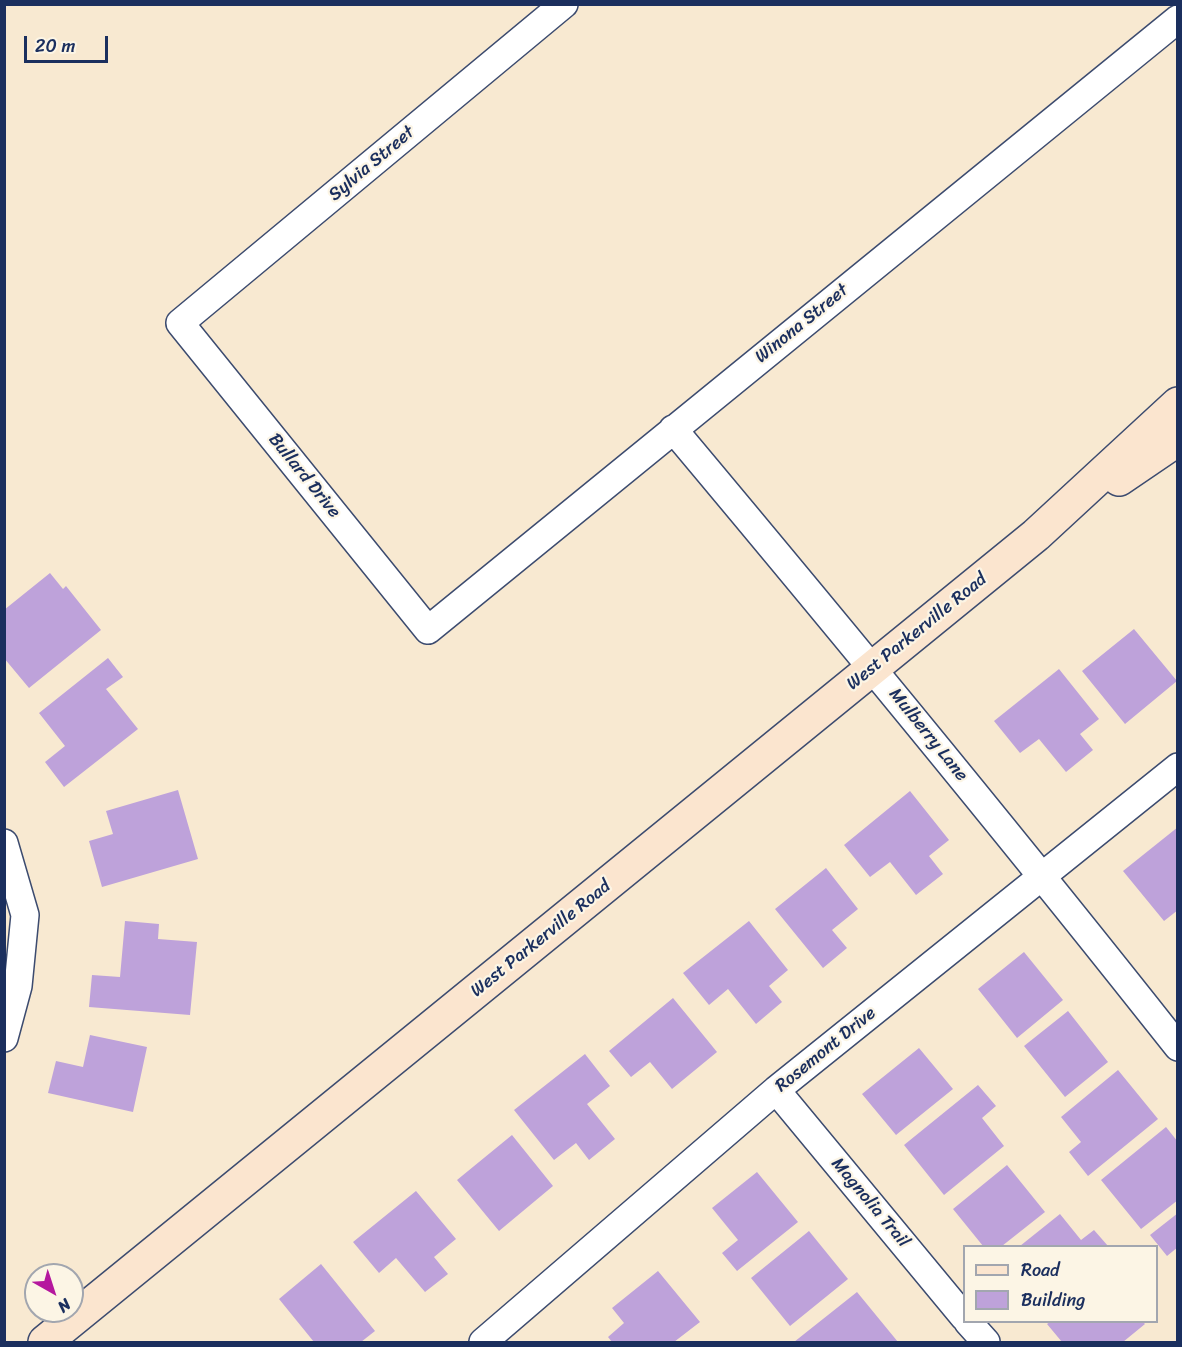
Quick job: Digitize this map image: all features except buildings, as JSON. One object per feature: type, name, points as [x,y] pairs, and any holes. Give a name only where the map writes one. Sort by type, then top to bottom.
[{"type":"main road","name":"West Parkerville Road","points":[[45,1342],[1036,535],[1178,404]]},
{"type":"main road","name":"West Parkerville Road","points":[[1036,535],[1178,439]]},
{"type":"street","name":"Sylvia Street","points":[[180,322],[564,4]]},
{"type":"street","name":"Winona Street","points":[[428,630],[1178,19]]},
{"type":"street","name":"Bullard Drive","points":[[180,322],[428,630]]},
{"type":"street","name":"Mulberry Lane","points":[[673,429],[874,668],[1178,1047]]},
{"type":"street","name":"Rosemont Drive","points":[[497,1338],[776,1090],[1178,767]]},
{"type":"street","points":[[4,843],[25,915],[18,986],[4,1038]]},
{"type":"street","name":"Magnolia Trail","points":[[776,1090],[963,1316]]},
{"type":"street","points":[[970,1323],[986,1342]]}]
